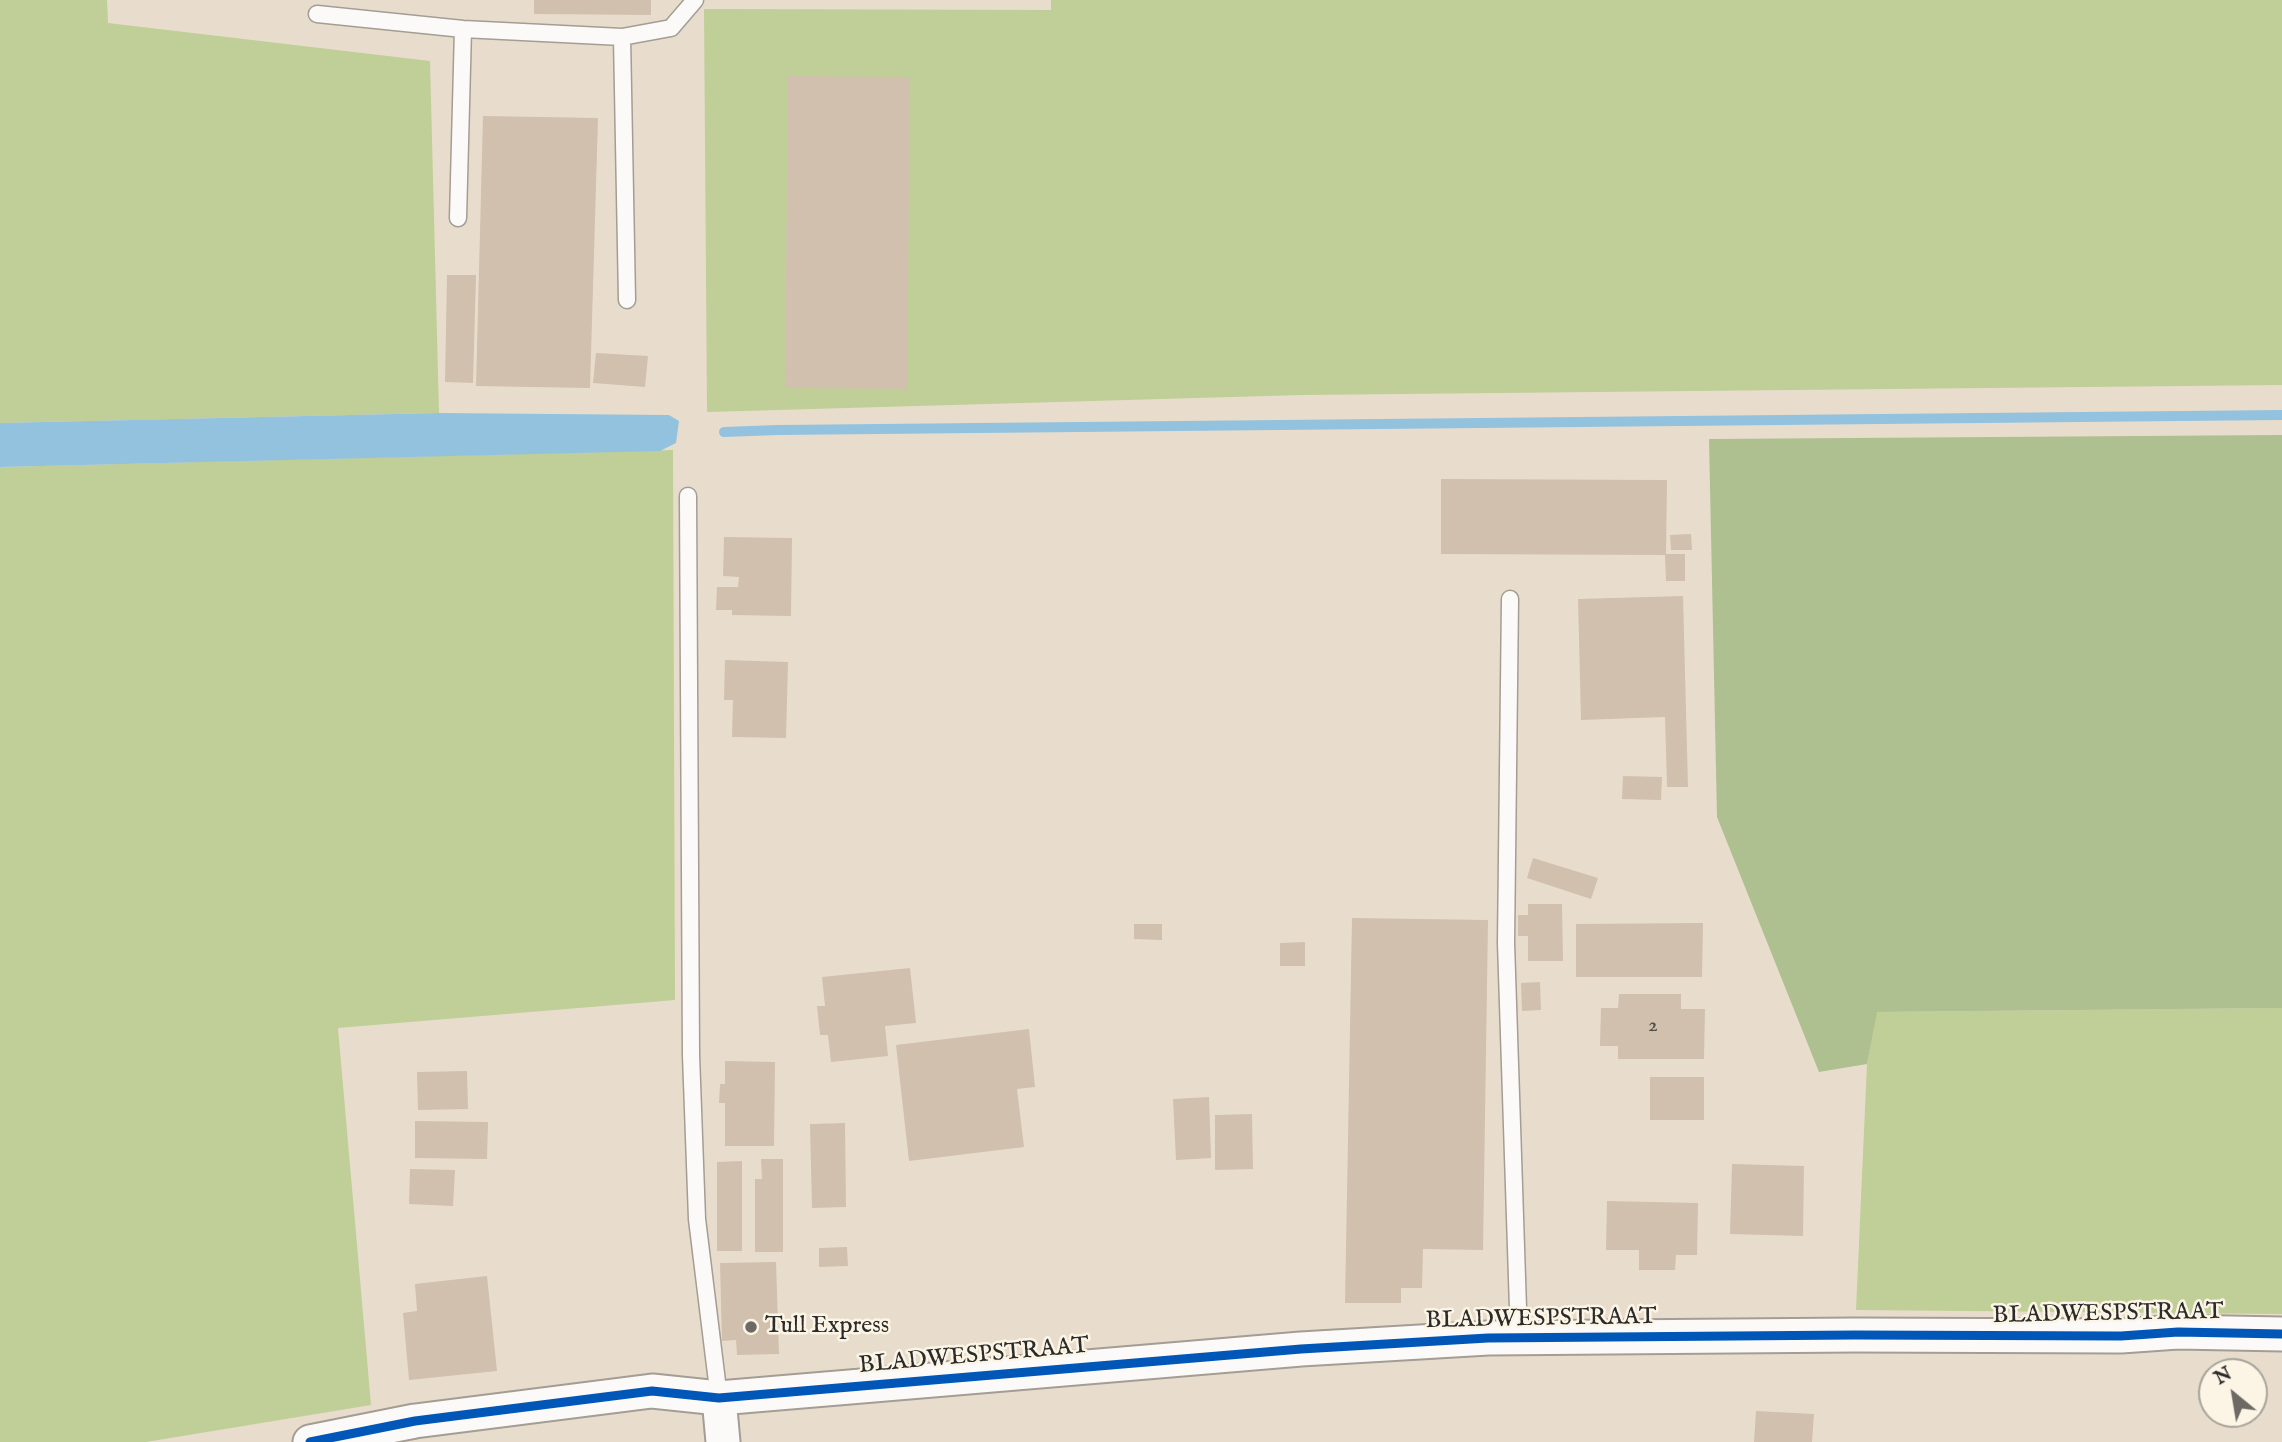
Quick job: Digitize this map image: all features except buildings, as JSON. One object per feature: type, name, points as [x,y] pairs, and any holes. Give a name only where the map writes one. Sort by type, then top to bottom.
[{"type":"street","name":"BLADWESPSTRAAT","points":[[310,1442],[415,1421],[652,1391],[719,1398],[1301,1349],[1488,1338],[2122,1336],[2178,1332],[2282,1334]]},
{"type":"street","points":[[719,1398],[723,1442]]},
{"type":"lane","points":[[317,14],[463,29],[622,37],[671,28],[695,0]]},
{"type":"lane","points":[[458,218],[463,29]]},
{"type":"lane","points":[[622,37],[627,300]]},
{"type":"lane","points":[[688,496],[691,1041],[696,1219],[719,1398]]},
{"type":"lane","points":[[1510,599],[1506,943],[1519,1339]]},
{"type":"green space","points":[[0,0],[107,0],[108,23],[430,61],[439,413],[0,423]]},
{"type":"green space","points":[[1051,0],[2282,0],[2282,385],[1302,395],[707,412],[704,9],[1051,10]]},
{"type":"green space","points":[[2282,435],[2282,1008],[1877,1012],[1867,1064],[1819,1072],[1717,817],[1709,439]]},
{"type":"green space","points":[[673,450],[675,1000],[338,1028],[371,1405],[146,1442],[0,1442],[0,467]]},
{"type":"green space","points":[[2282,1008],[2282,1314],[1856,1310],[1867,1064],[1876,1012]]},
{"type":"water","points":[[439,413],[669,415],[679,421],[676,443],[660,451],[0,467],[0,423]]},
{"type":"waterway","points":[[724,432],[2282,415]]},
{"type":"cycle path","points":[[310,1442],[415,1421],[652,1391],[719,1398],[1301,1349],[1488,1338],[2121,1336],[2178,1332],[2282,1334]]},
{"type":"place","name":"Tull Express","points":[[751,1327]]}]
